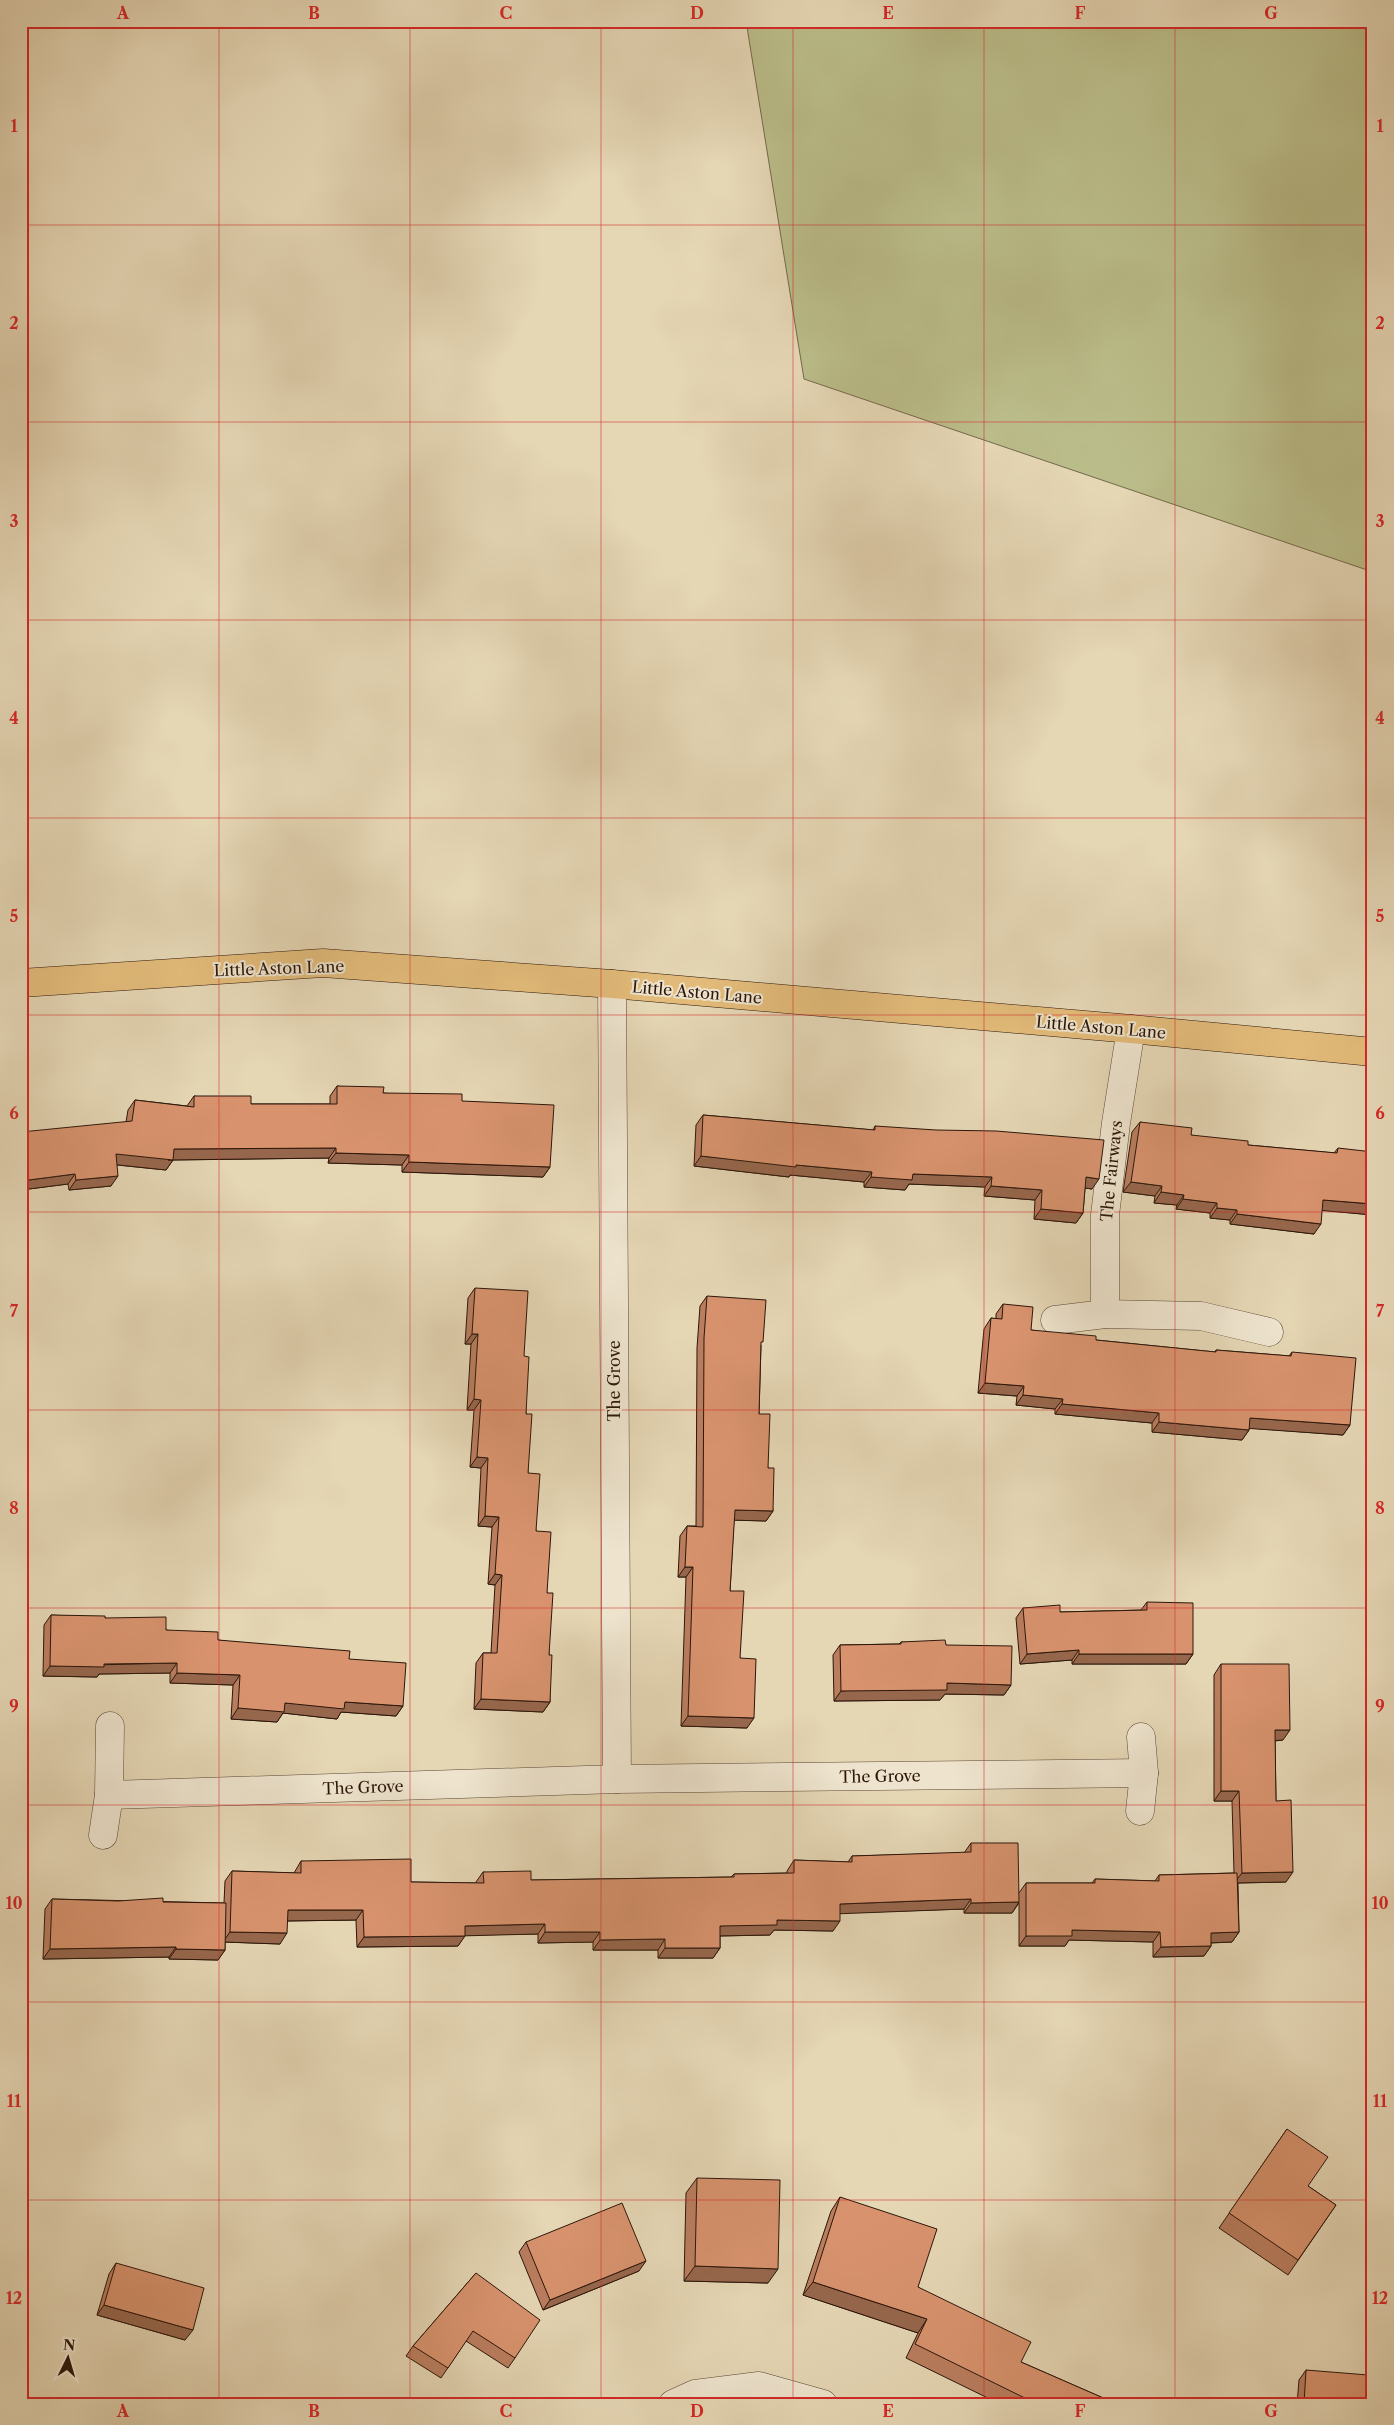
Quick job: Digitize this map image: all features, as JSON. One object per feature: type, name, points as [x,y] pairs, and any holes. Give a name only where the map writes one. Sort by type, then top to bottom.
[{"type":"main road","name":"Little Aston Lane","points":[[21,983],[324,963],[612,984],[1373,1052]]},
{"type":"street","name":"The Grove","points":[[612,984],[617,1778]]},
{"type":"street","name":"The Fairways","points":[[1104,1314],[1105,1215],[1116,1123],[1131,1029]]},
{"type":"street","points":[[1055,1320],[1104,1314],[1201,1316],[1269,1332]]},
{"type":"street","points":[[103,1835],[109,1795],[110,1726]]},
{"type":"street","points":[[1140,1811],[1144,1773],[1141,1737]]},
{"type":"street","name":"The Grove","points":[[109,1795],[617,1778],[1144,1773]]},
{"type":"street","points":[[673,2404],[695,2394],[759,2386],[824,2404]]},
{"type":"green space","points":[[746,21],[1373,21],[1373,572],[804,379]]},
{"type":"building","points":[[337,1086],[384,1087],[383,1093],[462,1094],[462,1101],[554,1105],[550,1167],[409,1162],[409,1155],[336,1153],[336,1148],[174,1149],[173,1160],[116,1154],[118,1176],[76,1180],[75,1174],[21,1181],[21,1132],[132,1121],[135,1100],[194,1107],[194,1096],[251,1096],[251,1104],[337,1104]]},
{"type":"building","points":[[703,1115],[875,1130],[875,1126],[996,1131],[1104,1140],[1099,1179],[1086,1177],[1083,1213],[1041,1209],[1042,1190],[991,1186],[992,1177],[913,1174],[912,1180],[871,1177],[872,1172],[796,1165],[796,1167],[701,1156]]},
{"type":"building","points":[[1140,1122],[1192,1128],[1191,1135],[1248,1141],[1248,1145],[1337,1153],[1338,1148],[1373,1152],[1373,1204],[1323,1200],[1321,1224],[1237,1214],[1237,1210],[1217,1208],[1217,1203],[1183,1199],[1184,1195],[1161,1192],[1162,1186],[1131,1182]]},
{"type":"building","points":[[475,1288],[528,1291],[524,1356],[529,1357],[526,1414],[532,1414],[528,1473],[540,1474],[536,1531],[551,1532],[547,1593],[553,1593],[549,1655],[552,1655],[550,1702],[481,1699],[483,1653],[497,1653],[502,1575],[495,1574],[499,1517],[485,1516],[488,1458],[477,1457],[481,1400],[474,1399],[478,1334],[472,1334]]},
{"type":"building","points":[[707,1296],[766,1300],[763,1342],[761,1342],[759,1414],[770,1414],[768,1468],[774,1468],[773,1511],[735,1510],[730,1591],[744,1591],[740,1658],[756,1659],[754,1718],[688,1716],[693,1567],[685,1567],[687,1526],[703,1527],[704,1338]]},
{"type":"building","points":[[1003,1304],[1033,1307],[1031,1330],[1096,1336],[1096,1340],[1216,1352],[1216,1350],[1291,1356],[1292,1352],[1356,1358],[1350,1425],[1250,1418],[1249,1430],[1159,1422],[1159,1413],[1062,1404],[1063,1399],[1023,1395],[1024,1386],[985,1383],[991,1318],[1002,1319]]},
{"type":"building","points":[[1147,1602],[1193,1603],[1193,1654],[1079,1654],[1079,1650],[1027,1654],[1023,1608],[1060,1605],[1060,1612],[1147,1610]]},
{"type":"building","points":[[51,1615],[105,1616],[105,1618],[166,1617],[166,1630],[218,1632],[218,1640],[350,1651],[349,1659],[406,1663],[403,1706],[345,1702],[344,1709],[285,1703],[284,1712],[238,1708],[240,1675],[177,1673],[177,1663],[104,1664],[104,1667],[50,1666]]},
{"type":"building","points":[[945,1640],[946,1645],[1012,1646],[1011,1685],[947,1683],[947,1690],[841,1691],[840,1645],[901,1644],[901,1642]]},
{"type":"building","points":[[1221,1664],[1289,1664],[1290,1730],[1275,1730],[1276,1801],[1291,1800],[1293,1872],[1242,1873],[1239,1791],[1221,1791]]},
{"type":"building","points":[[21,1677],[23,1677],[21,1723]]},
{"type":"building","points":[[21,1763],[27,1763],[28,1877],[21,1877]]},
{"type":"building","points":[[971,1843],[1018,1843],[1019,1902],[971,1903],[971,1899],[840,1904],[840,1921],[777,1920],[777,1925],[720,1926],[720,1948],[665,1948],[665,1939],[600,1940],[600,1932],[545,1932],[545,1924],[465,1926],[465,1936],[364,1937],[363,1910],[288,1910],[287,1933],[230,1932],[232,1871],[301,1873],[301,1861],[411,1859],[411,1882],[484,1883],[483,1872],[531,1871],[531,1880],[734,1877],[734,1874],[794,1873],[794,1860],[852,1862],[852,1856],[971,1852]]},
{"type":"building","points":[[1237,1873],[1239,1932],[1211,1933],[1211,1946],[1161,1947],[1160,1932],[1072,1930],[1072,1936],[1026,1936],[1026,1883],[1095,1883],[1095,1879],[1159,1881],[1159,1875]]},
{"type":"building","points":[[163,1898],[163,1902],[226,1903],[225,1950],[176,1949],[176,1947],[50,1949],[52,1899],[118,1901]]},
{"type":"building","points":[[1287,2129],[1328,2157],[1308,2186],[1336,2205],[1298,2260],[1229,2213]]},
{"type":"building","points":[[697,2178],[780,2180],[778,2269],[695,2266]]},
{"type":"building","points":[[840,2197],[937,2229],[918,2287],[1031,2342],[1021,2362],[1117,2404],[1037,2404],[915,2344],[927,2319],[813,2282]]},
{"type":"building","points":[[622,2203],[646,2261],[550,2300],[526,2242]]},
{"type":"building","points":[[116,2263],[204,2288],[193,2330],[104,2305]]},
{"type":"building","points":[[476,2273],[540,2320],[515,2358],[473,2331],[448,2368],[413,2346]]},
{"type":"building","points":[[1306,2370],[1368,2375],[1365,2404],[1304,2404]]}]
